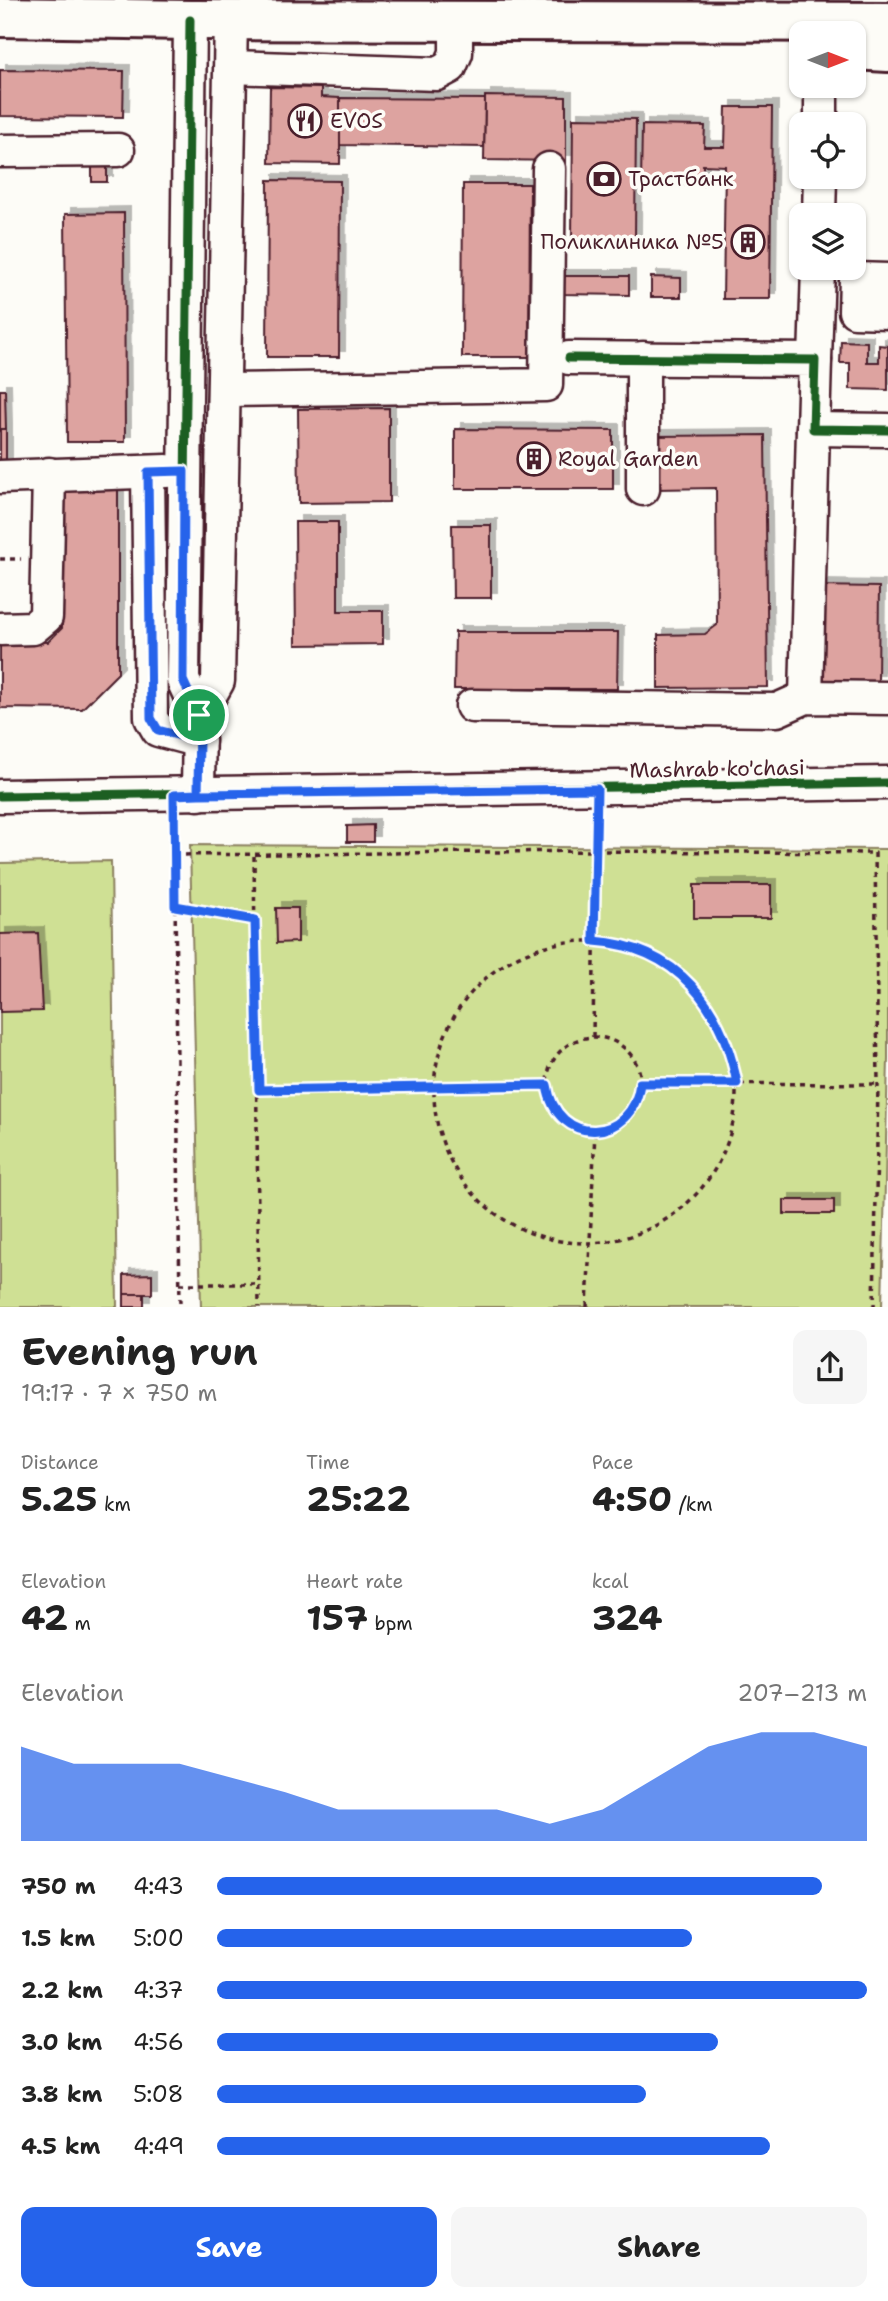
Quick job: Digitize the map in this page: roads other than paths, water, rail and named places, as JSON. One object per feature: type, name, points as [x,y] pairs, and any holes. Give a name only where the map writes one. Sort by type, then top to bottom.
[{"type":"main road","points":[[0,17],[888,22]]},
{"type":"main road","points":[[669,20],[711,38],[744,45],[789,47]]},
{"type":"main road","points":[[866,51],[888,52]]},
{"type":"street","points":[[231,67],[437,74],[450,67],[456,52],[456,19]]},
{"type":"street","points":[[190,20],[183,680],[199,728]]},
{"type":"street","points":[[186,795],[199,728],[218,681],[231,20]]},
{"type":"street","points":[[0,151],[118,150]]},
{"type":"street","points":[[225,390],[546,385],[549,169]]},
{"type":"street","points":[[888,280],[856,279],[855,311],[888,312]]},
{"type":"street","points":[[806,698],[818,280]]},
{"type":"street","points":[[569,358],[815,360]]},
{"type":"street","points":[[643,358],[643,489]]},
{"type":"street","points":[[813,429],[888,430]]},
{"type":"street","points":[[0,477],[184,471]]},
{"type":"street","points":[[148,472],[151,718],[158,730],[199,728]]},
{"type":"street","points":[[0,629],[38,627],[46,617],[49,474]]},
{"type":"street","points":[[472,706],[777,710],[806,698],[888,698]]},
{"type":"street","name":"Mashrab ko'chasi","points":[[0,796],[888,783]]},
{"type":"place","name":"EVOS","points":[[305,121]]},
{"type":"place","name":"Трастбанк","points":[[604,179]]},
{"type":"place","name":"Поликлиника №5","points":[[748,242]]},
{"type":"place","name":"Royal Garden","points":[[534,459]]}]
